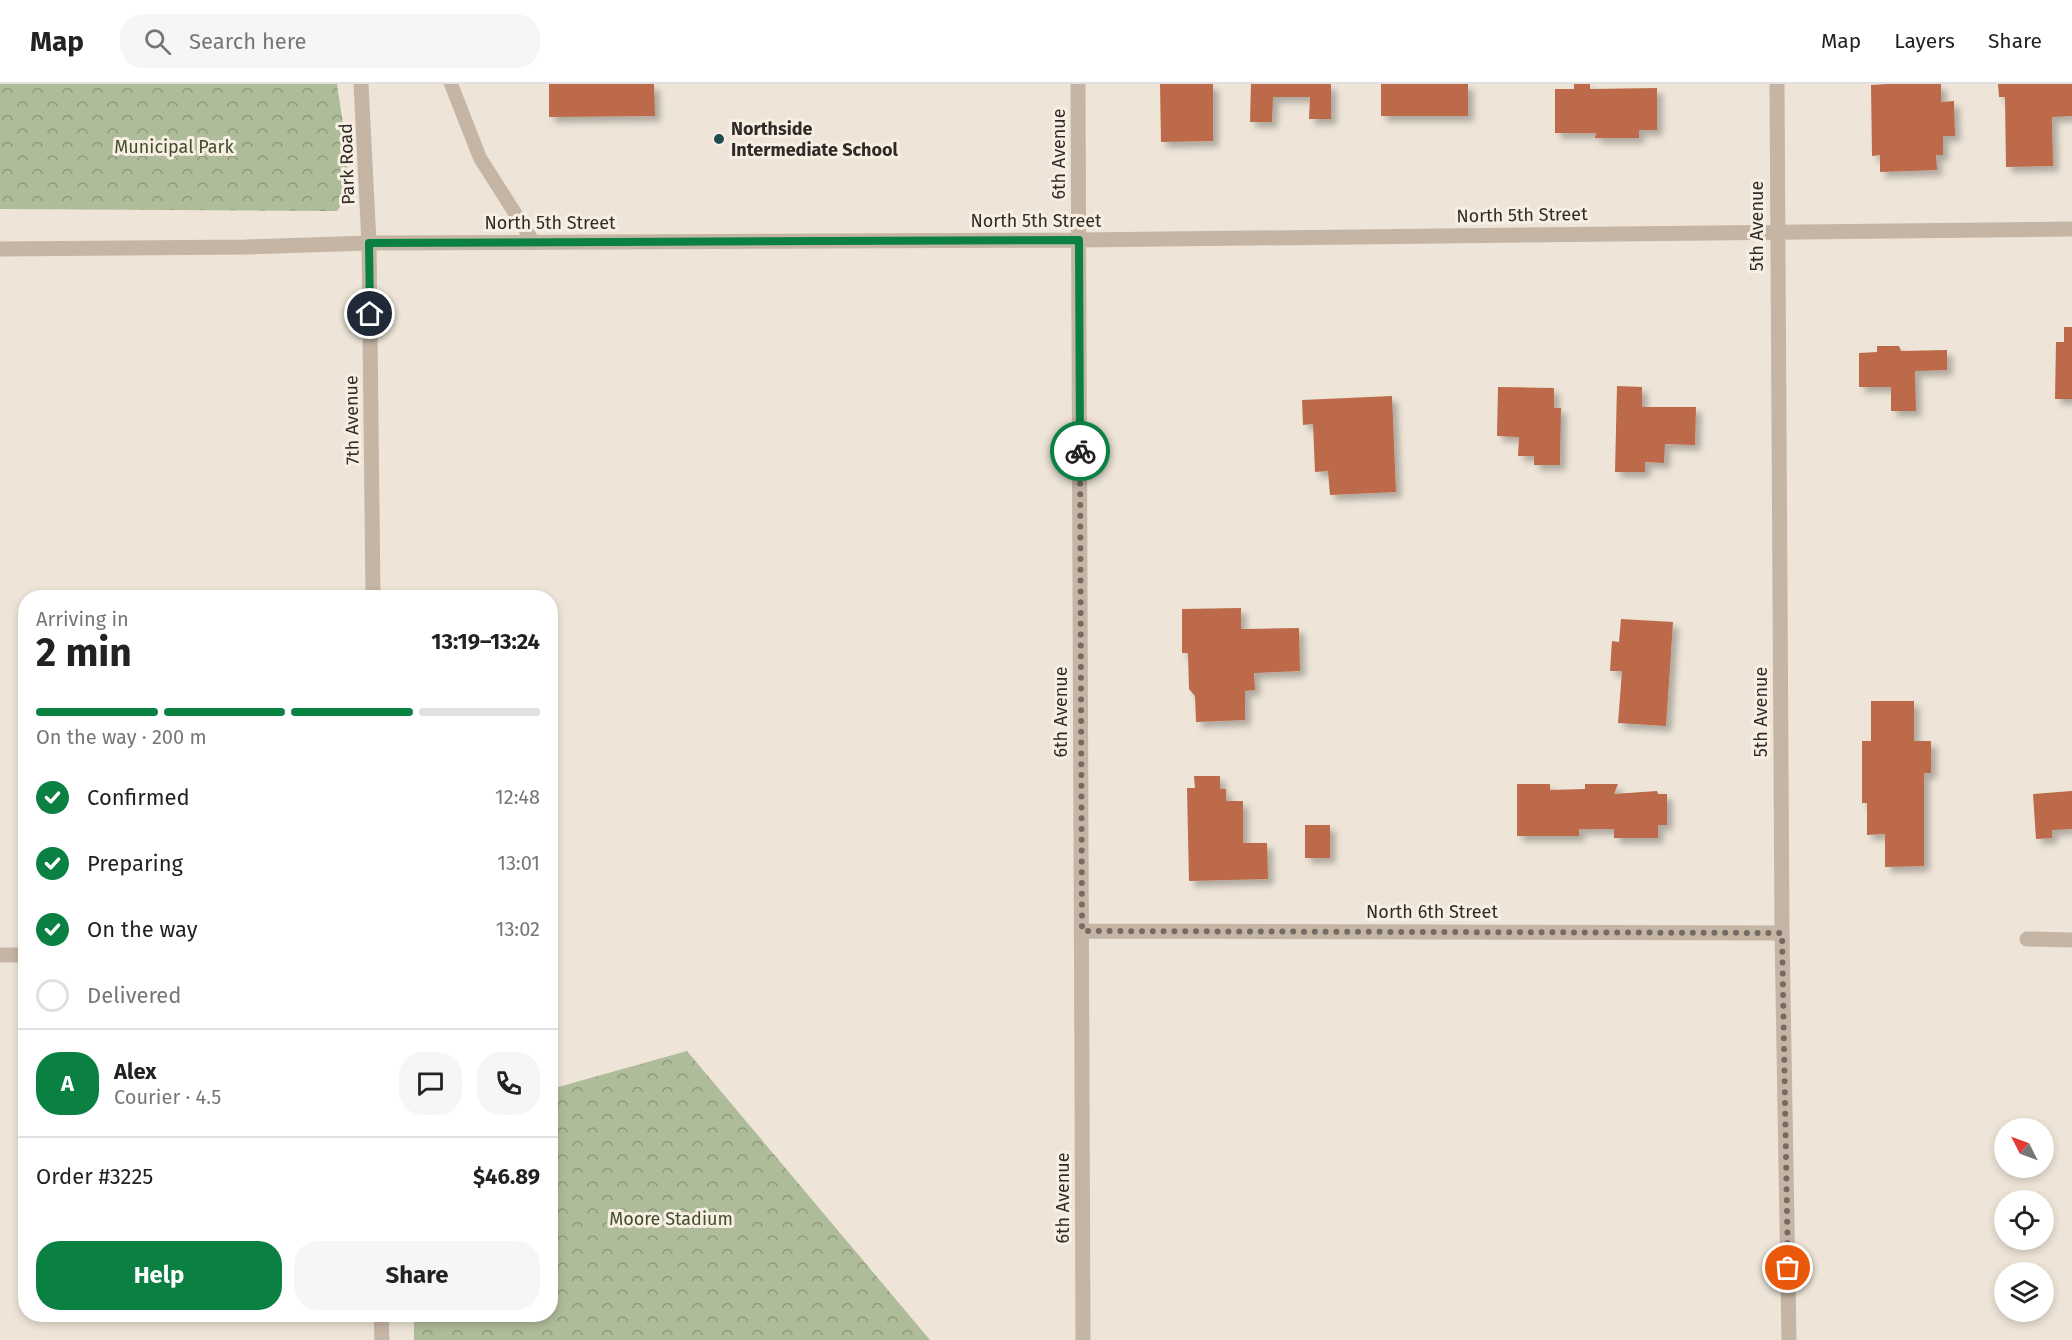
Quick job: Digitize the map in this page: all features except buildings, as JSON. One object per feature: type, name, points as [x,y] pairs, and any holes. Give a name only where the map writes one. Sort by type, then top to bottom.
[{"type":"street","name":"Park Road","points":[[361,84],[369,243]]},
{"type":"street","name":"6th Avenue","points":[[1078,84],[1083,1340]]},
{"type":"street","name":"5th Avenue","points":[[1777,84],[1776,231],[1782,933],[1789,1340]]},
{"type":"street","name":"North 5th Street","points":[[0,249],[246,247],[369,243],[1079,240],[2072,229]]},
{"type":"street","name":"7th Avenue","points":[[369,243],[373,590]]},
{"type":"street","name":"North 6th Street","points":[[1082,931],[1782,933]]},
{"type":"street","points":[[2027,939],[2072,940]]},
{"type":"street","points":[[0,955],[18,955]]},
{"type":"street","points":[[381,1322],[382,1340]]},
{"type":"lane","points":[[451,84],[480,158],[534,243]]},
{"type":"green space","name":"Municipal Park","points":[[0,84],[337,84],[349,194],[337,211],[0,209]]},
{"type":"green space","name":"Moore Stadium","points":[[687,1051],[930,1340],[414,1340],[414,1322],[558,1322],[558,1087]]},
{"type":"way so far","points":[[1080,451],[1082,931],[1782,933],[1788,1268]]},
{"type":"place","name":"Northside Intermediate School","points":[[719,139]]},
{"type":"route","points":[[370,314],[369,243],[1079,240],[1080,451]]}]
